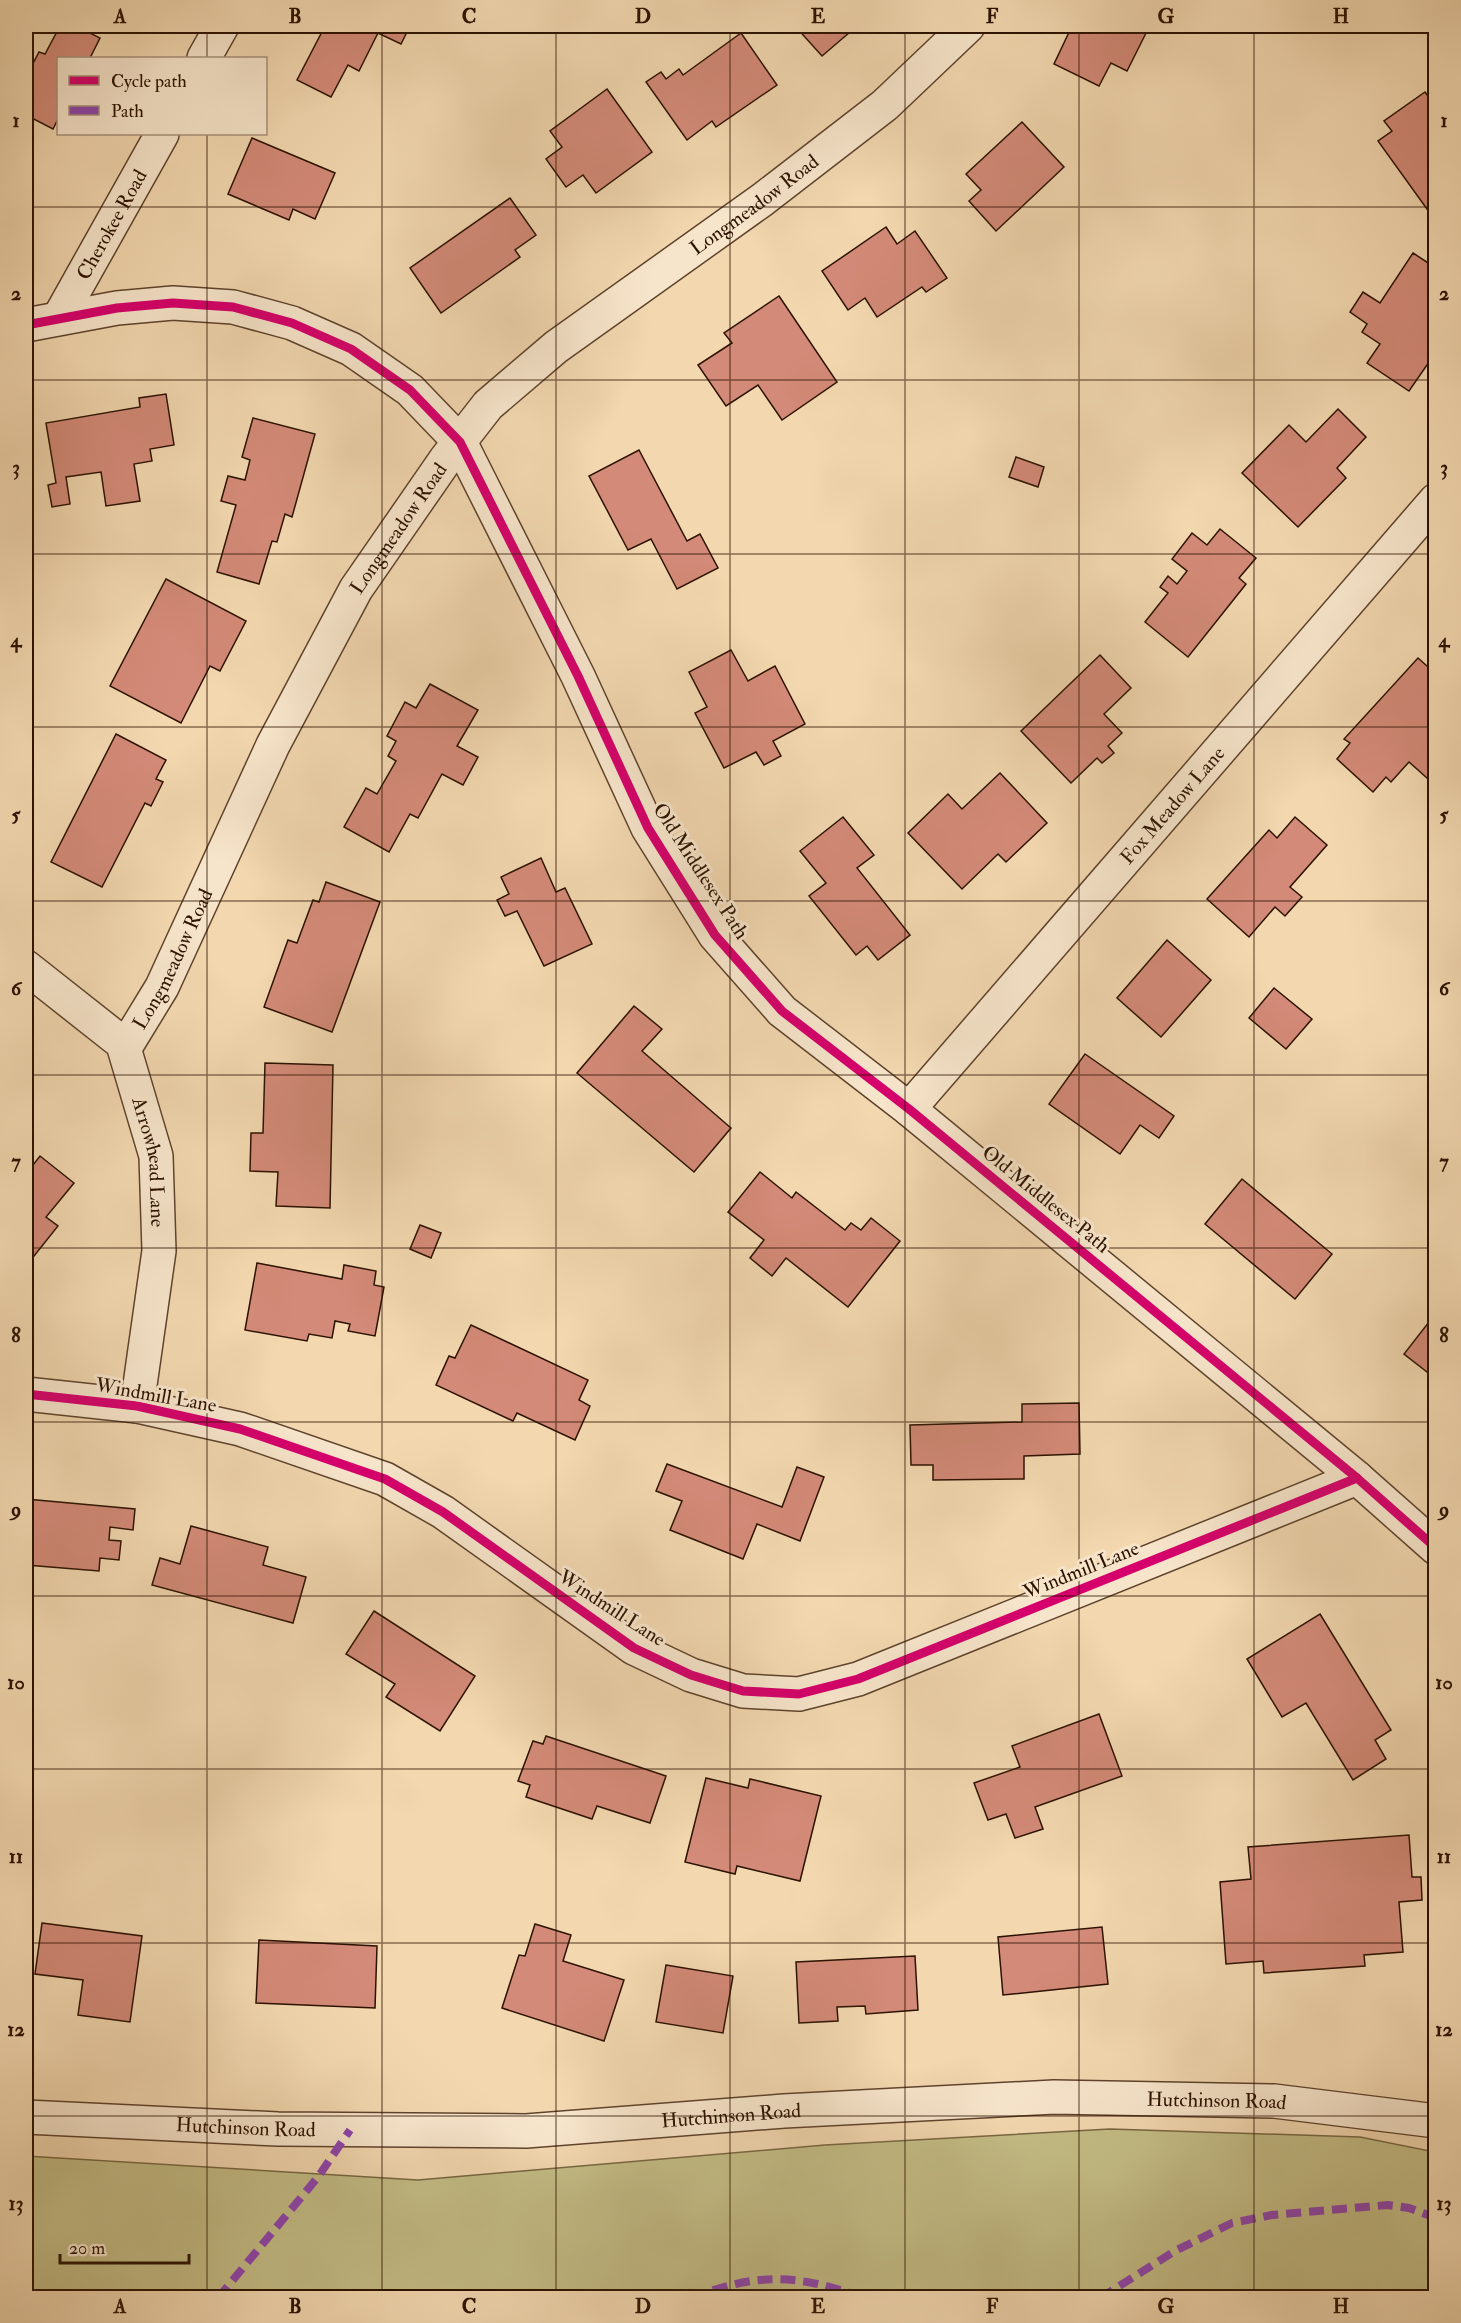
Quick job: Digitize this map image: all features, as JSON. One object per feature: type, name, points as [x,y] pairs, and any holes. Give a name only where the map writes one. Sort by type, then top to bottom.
[{"type":"street","points":[[205,57],[222,26]]},
{"type":"street","name":"Longmeadow Road","points":[[126,1046],[162,987],[273,745],[356,589],[488,405],[556,347],[762,200],[885,105],[968,26]]},
{"type":"street","name":"Cherokee Road","points":[[60,316],[161,135]]},
{"type":"street","name":"Old Middlesex Path","points":[[26,324],[60,316],[173,303],[233,307],[292,323],[351,349],[410,390],[460,442],[578,676],[648,828],[715,935],[782,1011],[909,1109],[1357,1478],[1436,1548]]},
{"type":"street","name":"Fox Meadow Lane","points":[[909,1109],[1436,500]]},
{"type":"street","points":[[26,967],[126,1046]]},
{"type":"street","name":"Arrowhead Lane","points":[[126,1046],[124,1048],[156,1155],[159,1251],[138,1406]]},
{"type":"street","name":"Windmill Lane","points":[[26,1394],[138,1406],[240,1429],[385,1479],[442,1512],[634,1648],[691,1675],[743,1691],[800,1694],[858,1679],[1357,1478]]},
{"type":"street","name":"Hutchinson Road","points":[[26,2117],[278,2129],[526,2131],[784,2111],[1054,2097],[1274,2101],[1436,2121]]},
{"type":"shaded area","points":[[1110,2129],[1360,2137],[1435,2152],[1435,2297],[26,2297],[26,2156],[418,2180],[825,2145]]},
{"type":"building","points":[[60,26],[76,26],[100,38],[90,57],[57,57],[57,121],[53,129],[26,115],[26,77],[39,52],[45,54]]},
{"type":"building","points":[[325,26],[410,26],[401,44],[378,33],[359,71],[348,65],[331,97],[297,80]]},
{"type":"building","points":[[795,26],[857,26],[822,56]]},
{"type":"building","points":[[1072,26],[1149,27],[1127,71],[1111,63],[1099,86],[1054,64]]},
{"type":"building","points":[[1372,26],[1372,29],[1337,27]]},
{"type":"building","points":[[741,33],[777,85],[716,127],[712,121],[687,140],[646,82],[661,72],[666,79],[679,69],[683,75]]},
{"type":"building","points":[[607,89],[652,152],[596,193],[583,175],[566,187],[546,159],[562,147],[550,131]]},
{"type":"building","points":[[1425,92],[1436,107],[1436,214],[1432,216],[1378,141],[1392,131],[1384,121]]},
{"type":"building","points":[[1022,122],[1064,167],[996,231],[969,201],[981,190],[966,174]]},
{"type":"building","points":[[252,138],[335,173],[315,219],[293,209],[289,220],[228,194]]},
{"type":"building","points":[[510,198],[536,235],[515,250],[520,257],[441,313],[410,268]]},
{"type":"building","points":[[886,227],[897,244],[915,231],[947,278],[926,292],[922,287],[877,317],[865,298],[848,310],[822,271]]},
{"type":"building","points":[[1413,253],[1436,268],[1436,352],[1409,391],[1367,363],[1380,344],[1362,332],[1367,324],[1350,312],[1363,292],[1380,303]]},
{"type":"building","points":[[779,296],[837,382],[782,420],[758,385],[726,406],[698,365],[732,343],[724,333]]},
{"type":"building","points":[[166,394],[174,445],[150,449],[152,461],[134,464],[140,501],[106,506],[101,472],[66,477],[70,504],[52,507],[48,485],[56,483],[46,423],[140,407],[139,398]]},
{"type":"building","points":[[1338,409],[1366,437],[1337,468],[1346,478],[1298,527],[1242,473],[1289,425],[1306,442]]},
{"type":"building","points":[[253,418],[315,434],[292,517],[285,514],[277,542],[272,541],[259,584],[217,572],[236,505],[221,501],[228,476],[245,480],[250,460],[242,457]]},
{"type":"building","points":[[639,450],[687,541],[700,534],[718,568],[677,589],[651,539],[628,550],[589,476]]},
{"type":"building","points":[[1016,457],[1044,467],[1038,487],[1009,477]]},
{"type":"building","points":[[1220,529],[1256,558],[1239,578],[1246,584],[1188,657],[1145,622],[1168,593],[1160,587],[1168,576],[1177,584],[1187,571],[1172,559],[1192,533],[1207,545]]},
{"type":"building","points":[[166,579],[246,621],[220,671],[210,666],[181,723],[110,686]]},
{"type":"building","points":[[731,650],[748,681],[775,666],[805,724],[773,741],[781,756],[764,765],[756,752],[724,768],[695,713],[707,707],[689,672]]},
{"type":"building","points":[[1100,655],[1131,688],[1104,714],[1122,733],[1108,746],[1114,753],[1102,763],[1097,758],[1071,783],[1021,731]]},
{"type":"building","points":[[1418,658],[1436,674],[1436,786],[1409,762],[1391,782],[1386,777],[1373,792],[1337,759],[1350,743],[1344,739]]},
{"type":"building","points":[[430,684],[478,710],[457,746],[478,757],[463,785],[442,774],[418,818],[410,814],[389,852],[344,827],[366,788],[377,794],[396,761],[388,756],[396,741],[387,736],[405,702],[416,708]]},
{"type":"building","points":[[116,734],[166,760],[156,779],[163,782],[151,806],[145,803],[102,887],[51,862]]},
{"type":"building","points":[[1000,773],[1047,823],[1006,862],[998,854],[962,889],[908,833],[948,794],[962,809]]},
{"type":"building","points":[[843,817],[874,855],[857,868],[910,935],[878,960],[867,946],[856,955],[809,896],[826,883],[800,851]]},
{"type":"building","points":[[1295,817],[1327,845],[1290,887],[1302,897],[1285,916],[1275,907],[1249,937],[1207,899],[1269,830],[1277,838]]},
{"type":"building","points":[[541,858],[556,892],[565,888],[592,944],[544,966],[517,911],[505,916],[497,900],[509,894],[501,877]]},
{"type":"building","points":[[326,882],[380,902],[332,1032],[264,1007],[288,940],[297,943],[313,900],[319,902]]},
{"type":"building","points":[[1167,940],[1211,980],[1161,1037],[1117,998]]},
{"type":"building","points":[[1274,988],[1312,1019],[1286,1049],[1249,1018]]},
{"type":"building","points":[[634,1006],[662,1029],[642,1051],[731,1128],[694,1172],[577,1073]]},
{"type":"building","points":[[1085,1054],[1174,1116],[1159,1138],[1140,1125],[1120,1154],[1049,1104]]},
{"type":"building","points":[[265,1063],[333,1065],[330,1208],[276,1206],[278,1172],[250,1171],[251,1133],[263,1133]]},
{"type":"building","points":[[40,1156],[74,1183],[46,1217],[58,1226],[26,1266],[26,1174]]},
{"type":"building","points":[[760,1172],[792,1198],[796,1192],[845,1230],[851,1223],[861,1230],[871,1218],[900,1241],[848,1307],[786,1258],[772,1276],[750,1258],[764,1240],[728,1212]]},
{"type":"building","points":[[1242,1179],[1332,1254],[1295,1299],[1205,1224]]},
{"type":"building","points":[[420,1225],[441,1233],[431,1258],[410,1249]]},
{"type":"building","points":[[257,1263],[342,1279],[344,1265],[376,1271],[374,1285],[384,1287],[375,1336],[348,1331],[350,1324],[335,1321],[332,1338],[309,1334],[307,1341],[245,1330]]},
{"type":"building","points":[[1436,1313],[1436,1379],[1404,1354]]},
{"type":"building","points":[[471,1325],[588,1380],[579,1400],[590,1406],[575,1440],[517,1413],[513,1421],[436,1385],[449,1356],[455,1358]]},
{"type":"building","points":[[1079,1403],[1080,1454],[1024,1456],[1024,1479],[933,1480],[933,1465],[911,1465],[910,1425],[1022,1422],[1022,1404]]},
{"type":"building","points":[[667,1464],[782,1507],[797,1467],[824,1477],[800,1541],[757,1524],[743,1559],[670,1530],[682,1501],[656,1491]]},
{"type":"building","points":[[26,1499],[135,1509],[133,1530],[110,1527],[109,1540],[121,1541],[119,1560],[100,1558],[99,1571],[26,1565]]},
{"type":"building","points":[[191,1526],[268,1547],[263,1565],[306,1577],[293,1623],[152,1585],[160,1558],[180,1564]]},
{"type":"building","points":[[374,1611],[475,1676],[440,1731],[386,1697],[395,1684],[346,1654]]},
{"type":"building","points":[[1320,1614],[1391,1730],[1375,1740],[1386,1759],[1353,1780],[1306,1703],[1282,1717],[1247,1659]]},
{"type":"building","points":[[1099,1714],[1122,1776],[1035,1807],[1043,1829],[1015,1838],[1006,1814],[988,1820],[974,1783],[1020,1767],[1012,1746]]},
{"type":"building","points":[[546,1736],[666,1776],[650,1823],[597,1806],[592,1819],[526,1797],[530,1785],[518,1781],[533,1741],[543,1744]]},
{"type":"building","points":[[706,1778],[748,1788],[750,1779],[821,1796],[800,1881],[737,1866],[735,1874],[685,1862]]},
{"type":"building","points":[[1409,1835],[1412,1877],[1421,1877],[1422,1900],[1399,1902],[1403,1952],[1364,1955],[1365,1966],[1264,1973],[1263,1961],[1226,1964],[1220,1882],[1251,1879],[1248,1847]]},
{"type":"building","points":[[42,1923],[142,1936],[130,2022],[78,2015],[83,1980],[35,1974]]},
{"type":"building","points":[[535,1924],[571,1935],[563,1961],[624,1980],[604,2041],[502,2008],[519,1955],[525,1956]]},
{"type":"building","points":[[1102,1927],[1108,1984],[1003,1995],[998,1937]]},
{"type":"building","points":[[259,1940],[377,1946],[375,2008],[256,2003]]},
{"type":"building","points":[[915,1956],[918,2010],[866,2014],[865,2006],[837,2007],[838,2021],[799,2023],[796,1962]]},
{"type":"building","points":[[666,1965],[733,1976],[723,2033],[656,2022]]},
{"type":"marked path","points":[[218,2298],[318,2177],[350,2130]]},
{"type":"marked path","points":[[1100,2298],[1175,2251],[1232,2223],[1272,2215],[1388,2205],[1409,2208],[1436,2218]]},
{"type":"marked path","points":[[691,2298],[737,2284],[778,2279],[818,2284],[865,2298]]},
{"type":"cycle path","points":[[26,325],[117,308],[173,303],[233,307],[292,323],[351,349],[410,390],[460,442],[578,676],[648,828],[715,935],[782,1011],[909,1109],[1357,1478],[1436,1548]]},
{"type":"cycle path","points":[[26,1394],[137,1406],[240,1429],[385,1479],[443,1512],[634,1648],[691,1675],[743,1691],[799,1694],[858,1679],[1357,1478]]}]
